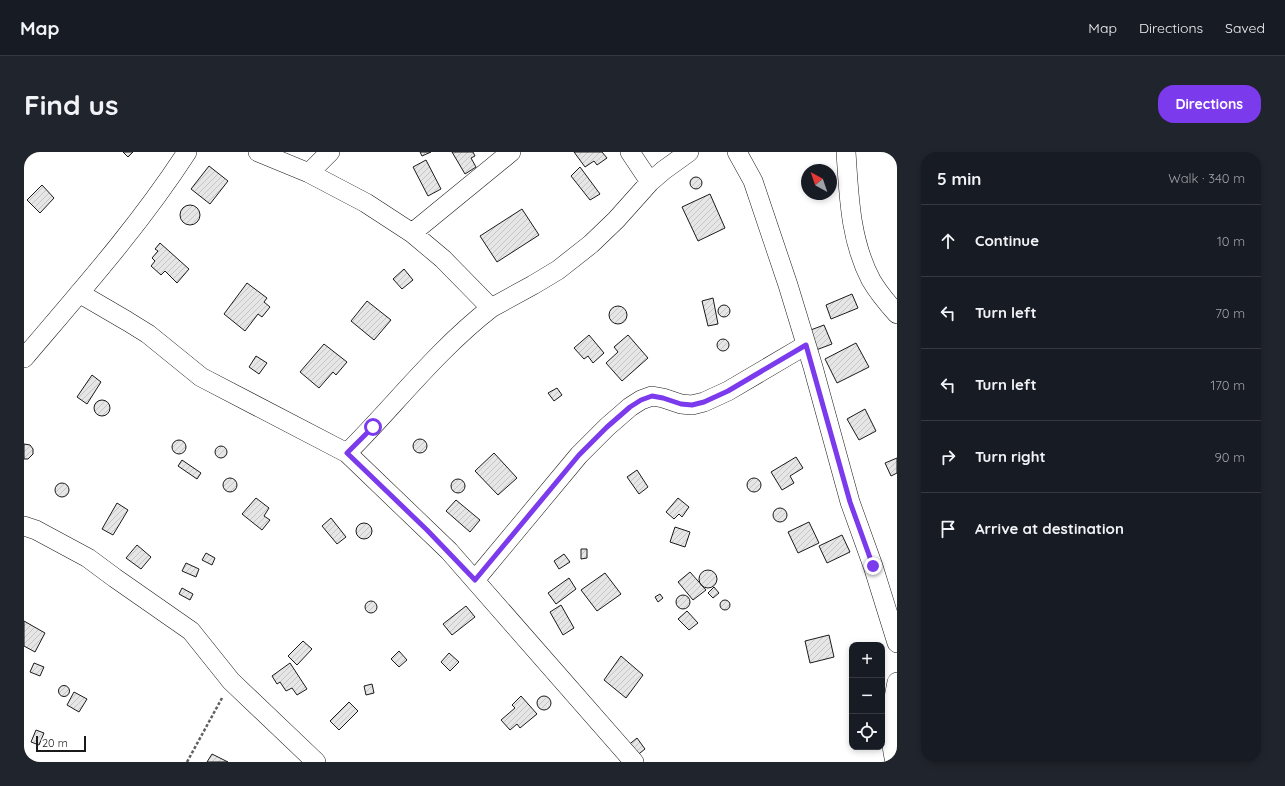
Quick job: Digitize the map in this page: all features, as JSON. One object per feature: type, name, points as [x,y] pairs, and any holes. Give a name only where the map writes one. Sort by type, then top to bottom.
[{"type":"street","points":[[24,358],[133,229],[187,152]]},
{"type":"street","points":[[258,152],[309,173],[366,203],[412,233],[443,260],[491,308]]},
{"type":"street","points":[[309,173],[330,152]]},
{"type":"street","points":[[412,233],[510,152]]},
{"type":"street","points":[[630,152],[650,182]]},
{"type":"street","points":[[347,453],[468,326],[491,308],[558,270],[586,249],[616,220],[650,182],[689,152]]},
{"type":"street","points":[[737,152],[753,180],[788,286],[850,502],[884,599],[897,643]]},
{"type":"street","points":[[846,152],[850,210],[857,247],[872,280],[897,314]]},
{"type":"street","points":[[79,293],[148,334],[201,377],[347,453],[427,530],[475,580],[634,762]]},
{"type":"street","points":[[475,580],[579,455],[630,407],[641,400],[652,396],[681,404],[692,405],[704,402],[728,391],[806,345]]},
{"type":"street","points":[[24,526],[36,530],[88,558],[191,631],[231,681],[316,762]]},
{"type":"street","points":[[895,762],[890,728],[897,682]]},
{"type":"path","points":[[187,762],[231,681]]},
{"type":"building","points":[[123,152],[133,152],[128,157]]},
{"type":"building","points":[[420,152],[431,152],[422,156]]},
{"type":"building","points":[[452,152],[473,152],[475,156],[471,158],[476,167],[465,174]]},
{"type":"building","points":[[574,152],[602,152],[607,158],[597,165],[594,161],[585,167]]},
{"type":"building","points":[[426,160],[441,189],[428,196],[413,167]]},
{"type":"building","points":[[209,166],[228,181],[210,204],[191,189]]},
{"type":"building","points":[[580,167],[600,194],[590,200],[571,176]]},
{"type":"building","points":[[694,177],[698,177],[702,183],[698,189],[694,189],[690,185],[690,181]]},
{"type":"building","points":[[42,185],[54,198],[40,213],[27,200]]},
{"type":"building","points":[[710,194],[725,228],[698,241],[682,207]]},
{"type":"building","points":[[190,205],[197,208],[200,215],[197,222],[190,225],[183,222],[180,215],[183,208]]},
{"type":"building","points":[[522,209],[539,235],[497,262],[480,236]]},
{"type":"building","points":[[160,243],[189,269],[177,283],[165,271],[161,275],[151,266],[155,261],[152,258],[158,251],[155,249]]},
{"type":"building","points":[[404,269],[413,280],[402,289],[393,279]]},
{"type":"building","points":[[247,283],[267,298],[264,302],[270,307],[262,317],[258,314],[245,331],[224,314]]},
{"type":"building","points":[[852,294],[858,308],[831,319],[826,305]]},
{"type":"building","points":[[713,298],[718,324],[708,326],[702,301]]},
{"type":"building","points":[[367,301],[391,320],[374,340],[351,321]]},
{"type":"building","points":[[722,305],[726,305],[730,311],[726,317],[722,317],[718,313],[718,309]]},
{"type":"building","points":[[618,306],[624,309],[627,315],[624,321],[618,324],[612,321],[609,315],[612,309]]},
{"type":"building","points":[[824,325],[832,344],[816,350],[808,331]]},
{"type":"building","points":[[589,335],[604,353],[593,363],[588,356],[584,359],[574,348]]},
{"type":"building","points":[[628,335],[648,358],[622,381],[606,363],[618,352],[614,347]]},
{"type":"building","points":[[721,339],[725,339],[729,345],[725,351],[721,351],[717,347],[717,343]]},
{"type":"building","points":[[856,343],[869,367],[837,383],[825,359]]},
{"type":"building","points":[[324,344],[347,362],[336,375],[333,372],[319,388],[300,372]]},
{"type":"building","points":[[256,356],[267,363],[259,374],[249,367]]},
{"type":"building","points":[[92,375],[101,382],[87,404],[77,397]]},
{"type":"building","points":[[557,388],[562,395],[554,401],[548,393]]},
{"type":"building","points":[[102,400],[108,402],[110,408],[108,414],[102,416],[96,414],[94,408],[96,402]]},
{"type":"building","points":[[865,409],[876,431],[859,440],[847,419]]},
{"type":"building","points":[[417,439],[423,439],[427,443],[427,449],[423,453],[417,453],[413,449],[413,443]]},
{"type":"building","points":[[179,440],[184,442],[186,447],[184,452],[179,454],[174,452],[172,447],[174,442]]},
{"type":"building","points":[[24,444],[30,445],[33,449],[33,454],[28,459],[24,459]]},
{"type":"building","points":[[219,446],[223,446],[227,452],[223,458],[219,458],[215,454],[215,450]]},
{"type":"building","points":[[494,453],[517,478],[498,495],[475,471]]},
{"type":"building","points":[[796,457],[803,468],[790,476],[794,483],[782,490],[771,472]]},
{"type":"building","points":[[897,458],[897,473],[891,476],[885,463]]},
{"type":"building","points":[[182,460],[201,473],[197,479],[178,466]]},
{"type":"building","points":[[637,470],[648,487],[639,494],[627,477]]},
{"type":"building","points":[[227,478],[233,478],[237,482],[237,488],[233,492],[227,492],[223,488],[223,482]]},
{"type":"building","points":[[751,478],[757,478],[761,482],[761,488],[757,492],[751,492],[747,488],[747,482]]},
{"type":"building","points":[[455,479],[461,479],[465,483],[465,489],[461,493],[455,493],[451,489],[451,483]]},
{"type":"building","points":[[62,483],[67,485],[69,490],[67,495],[62,497],[57,495],[55,490],[57,485]]},
{"type":"building","points":[[256,498],[269,508],[264,516],[270,520],[262,530],[242,514]]},
{"type":"building","points":[[678,498],[689,507],[682,517],[679,514],[674,519],[666,512]]},
{"type":"building","points":[[456,500],[480,520],[470,532],[446,511]]},
{"type":"building","points":[[117,503],[128,510],[113,535],[102,529]]},
{"type":"building","points":[[780,508],[785,510],[787,515],[785,520],[780,522],[775,520],[773,515],[775,510]]},
{"type":"building","points":[[331,518],[346,537],[337,544],[322,526]]},
{"type":"building","points":[[809,522],[819,543],[798,553],[788,532]]},
{"type":"building","points":[[364,523],[371,528],[372,531],[367,538],[364,539],[357,534],[356,531],[361,524]]},
{"type":"building","points":[[675,527],[690,532],[685,547],[670,542]]},
{"type":"building","points":[[842,535],[850,552],[827,563],[819,546]]},
{"type":"building","points":[[137,545],[151,557],[141,569],[126,558]]},
{"type":"building","points":[[581,549],[587,549],[587,558],[581,559]]},
{"type":"building","points":[[206,553],[215,558],[212,565],[202,560]]},
{"type":"building","points":[[564,554],[570,562],[559,569],[554,561]]},
{"type":"building","points":[[186,563],[199,569],[196,577],[182,571]]},
{"type":"building","points":[[708,570],[714,573],[717,579],[714,585],[708,588],[702,585],[699,579],[702,573]]},
{"type":"building","points":[[690,572],[706,590],[693,600],[678,582]]},
{"type":"building","points":[[605,573],[621,594],[597,611],[581,590]]},
{"type":"building","points":[[569,578],[576,589],[556,604],[548,593]]},
{"type":"building","points":[[714,587],[719,593],[713,598],[708,593]]},
{"type":"building","points":[[182,588],[193,594],[190,600],[179,594]]},
{"type":"building","points":[[660,594],[663,598],[658,602],[655,597]]},
{"type":"building","points":[[680,595],[686,595],[690,599],[690,605],[686,609],[680,609],[676,605],[676,599]]},
{"type":"building","points":[[723,600],[727,600],[729,601],[729,609],[723,610],[720,607],[720,603]]},
{"type":"building","points":[[369,601],[373,601],[377,607],[373,613],[369,613],[365,609],[365,605]]},
{"type":"building","points":[[561,605],[574,628],[563,635],[550,612]]},
{"type":"building","points":[[466,606],[475,617],[452,635],[443,624]]},
{"type":"building","points":[[687,611],[698,623],[689,630],[678,619]]},
{"type":"building","points":[[24,621],[45,633],[35,652],[24,646]]},
{"type":"building","points":[[829,635],[834,657],[810,663],[805,641]]},
{"type":"building","points":[[303,641],[312,649],[297,665],[288,656]]},
{"type":"building","points":[[399,651],[407,660],[399,667],[391,659]]},
{"type":"building","points":[[449,653],[459,662],[450,671],[441,662]]},
{"type":"building","points":[[621,656],[643,675],[626,698],[604,680]]},
{"type":"building","points":[[34,663],[44,667],[40,676],[30,672]]},
{"type":"building","points":[[290,663],[307,689],[297,695],[292,688],[286,691],[280,682],[277,684],[272,676]]},
{"type":"building","points":[[372,684],[374,693],[366,695],[364,686]]},
{"type":"building","points":[[64,685],[68,687],[70,691],[68,695],[64,697],[60,695],[58,691],[60,687]]},
{"type":"building","points":[[74,692],[87,699],[79,712],[67,705]]},
{"type":"building","points":[[521,696],[537,714],[520,728],[517,724],[510,730],[501,720],[515,708],[512,705]]},
{"type":"building","points":[[544,696],[549,698],[551,703],[549,708],[544,710],[539,708],[537,703],[539,698]]},
{"type":"building","points":[[349,702],[358,711],[339,730],[330,721]]},
{"type":"building","points":[[36,730],[44,733],[39,745],[31,742]]},
{"type":"building","points":[[637,738],[645,749],[635,757],[626,747]]},
{"type":"building","points":[[212,754],[228,762],[207,762]]},
{"type":"route","points":[[373,427],[347,453],[427,530],[475,580],[579,455],[630,407],[641,400],[652,396],[681,404],[692,405],[704,402],[728,391],[806,345],[850,502],[873,566]]}]
